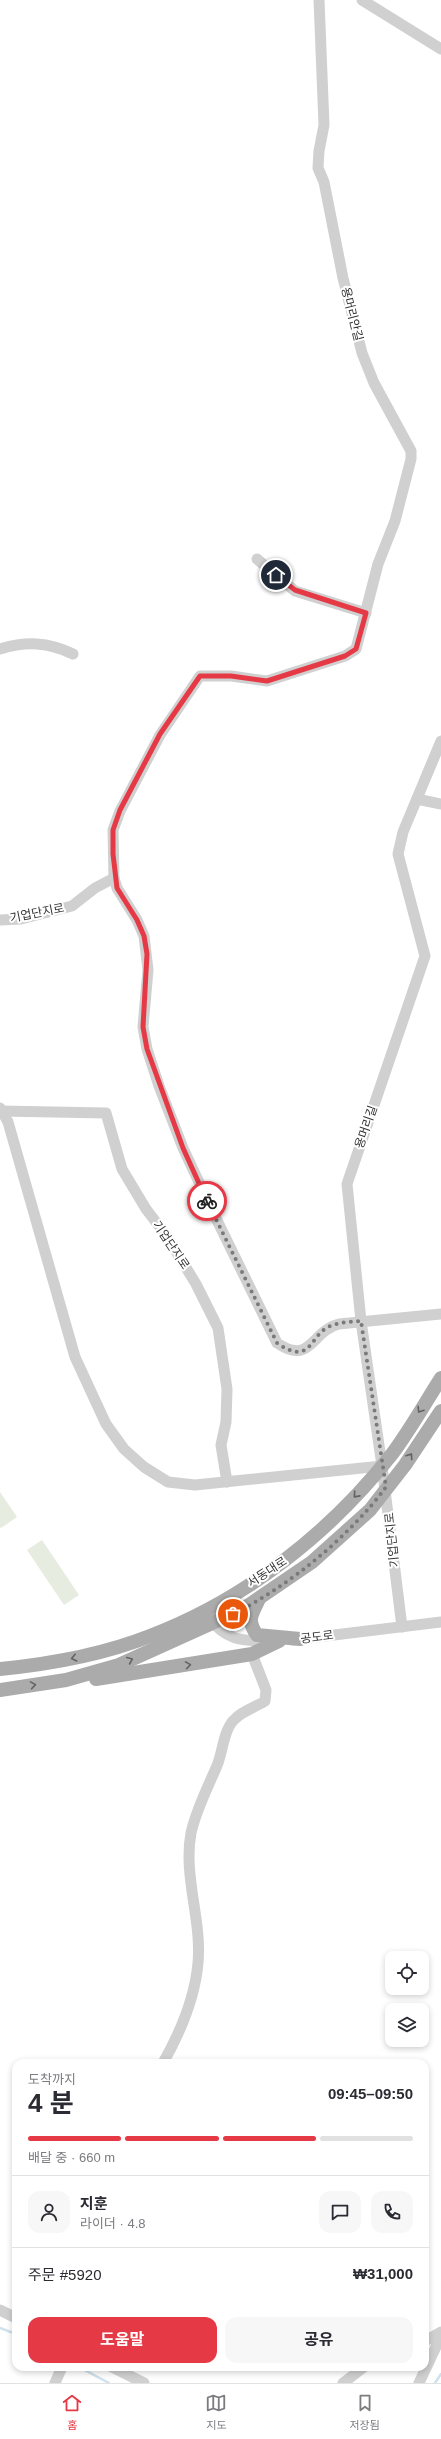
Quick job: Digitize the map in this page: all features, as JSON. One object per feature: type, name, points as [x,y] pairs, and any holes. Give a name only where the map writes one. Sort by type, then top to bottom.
[{"type":"main road","name":"서동대로","points":[[0,1669],[51,1664],[102,1652],[150,1637],[203,1612],[285,1561],[349,1503],[382,1466],[441,1378]]},
{"type":"main road","name":"서동대로","points":[[0,1690],[66,1680],[119,1665],[213,1624],[259,1599],[312,1562],[370,1510],[441,1411]]},
{"type":"main road","points":[[259,1599],[250,1617],[250,1626],[257,1635],[300,1639]]},
{"type":"main road","points":[[66,1680],[96,1679],[252,1654],[278,1641]]},
{"type":"street","name":"용머리안길","points":[[319,0],[324,125],[319,151],[318,168],[324,182],[343,278],[362,353],[374,383],[411,451],[411,459],[396,521],[378,564],[356,649],[345,656],[267,681],[231,676],[200,676],[160,734],[120,810],[113,830],[114,878],[117,888],[137,920],[144,936],[148,970],[143,1027],[147,1049],[159,1086],[195,1175],[277,1343],[289,1351],[301,1351],[310,1347],[320,1333],[330,1326],[361,1321],[441,1314]]},
{"type":"street","points":[[362,0],[441,49]]},
{"type":"street","points":[[257,559],[295,590],[366,613]]},
{"type":"street","points":[[0,649],[14,645],[36,642],[56,646],[73,654]]},
{"type":"street","name":"용머리길","points":[[382,1466],[361,1321],[347,1184],[425,956],[398,854],[403,832],[441,741]]},
{"type":"street","points":[[417,799],[441,804]]},
{"type":"street","name":"기업단지로","points":[[0,920],[21,918],[72,906],[95,888],[114,878]]},
{"type":"street","name":"기업단지로","points":[[1,1110],[106,1113],[122,1169],[146,1209],[166,1235],[196,1284],[218,1328],[228,1389],[226,1422],[221,1445],[227,1482]]},
{"type":"street","name":"기업단지로","points":[[1,1110],[8,1122],[75,1357],[106,1424],[129,1453],[144,1467],[168,1482],[195,1485],[382,1466],[386,1487],[402,1627]]},
{"type":"street","name":"공도로","points":[[203,1612],[213,1624],[230,1637],[243,1641],[278,1641],[300,1639],[441,1622]]},
{"type":"street","points":[[165,2059],[183,2022],[198,1964],[198,1930],[190,1854],[191,1834],[201,1801],[217,1766],[229,1728],[235,1718],[265,1701],[266,1690],[252,1654]]},
{"type":"street","points":[[0,2310],[12,2316]]},
{"type":"street","points":[[429,2340],[441,2332]]},
{"type":"street","points":[[429,2362],[441,2336]]},
{"type":"street","points":[[55,2383],[60,2371]]},
{"type":"street","points":[[120,2371],[144,2383]]},
{"type":"street","points":[[343,2383],[359,2371]]},
{"type":"street","points":[[419,2383],[425,2371]]},
{"type":"shaded area","points":[[0,1492],[17,1517],[1,1528],[0,1527]]},
{"type":"shaded area","points":[[42,1540],[79,1595],[64,1605],[27,1550]]},
{"type":"waterway","points":[[0,2328],[12,2332]]},
{"type":"waterway","points":[[86,2371],[109,2383]]},
{"type":"waterway","points":[[435,2383],[441,2374]]},
{"type":"way so far","points":[[207,1201],[232,1249],[242,1276],[277,1343],[289,1351],[301,1351],[310,1347],[316,1341],[320,1333],[330,1326],[361,1321],[386,1487],[370,1510],[312,1562],[243,1609],[233,1614]]},
{"type":"route","points":[[207,1201],[183,1148],[159,1086],[147,1049],[143,1027],[148,970],[147,954],[144,936],[137,920],[117,888],[114,878],[113,830],[120,810],[160,734],[189,689],[200,676],[231,676],[267,681],[345,656],[356,649],[362,635],[366,613],[295,590],[276,575]]}]
